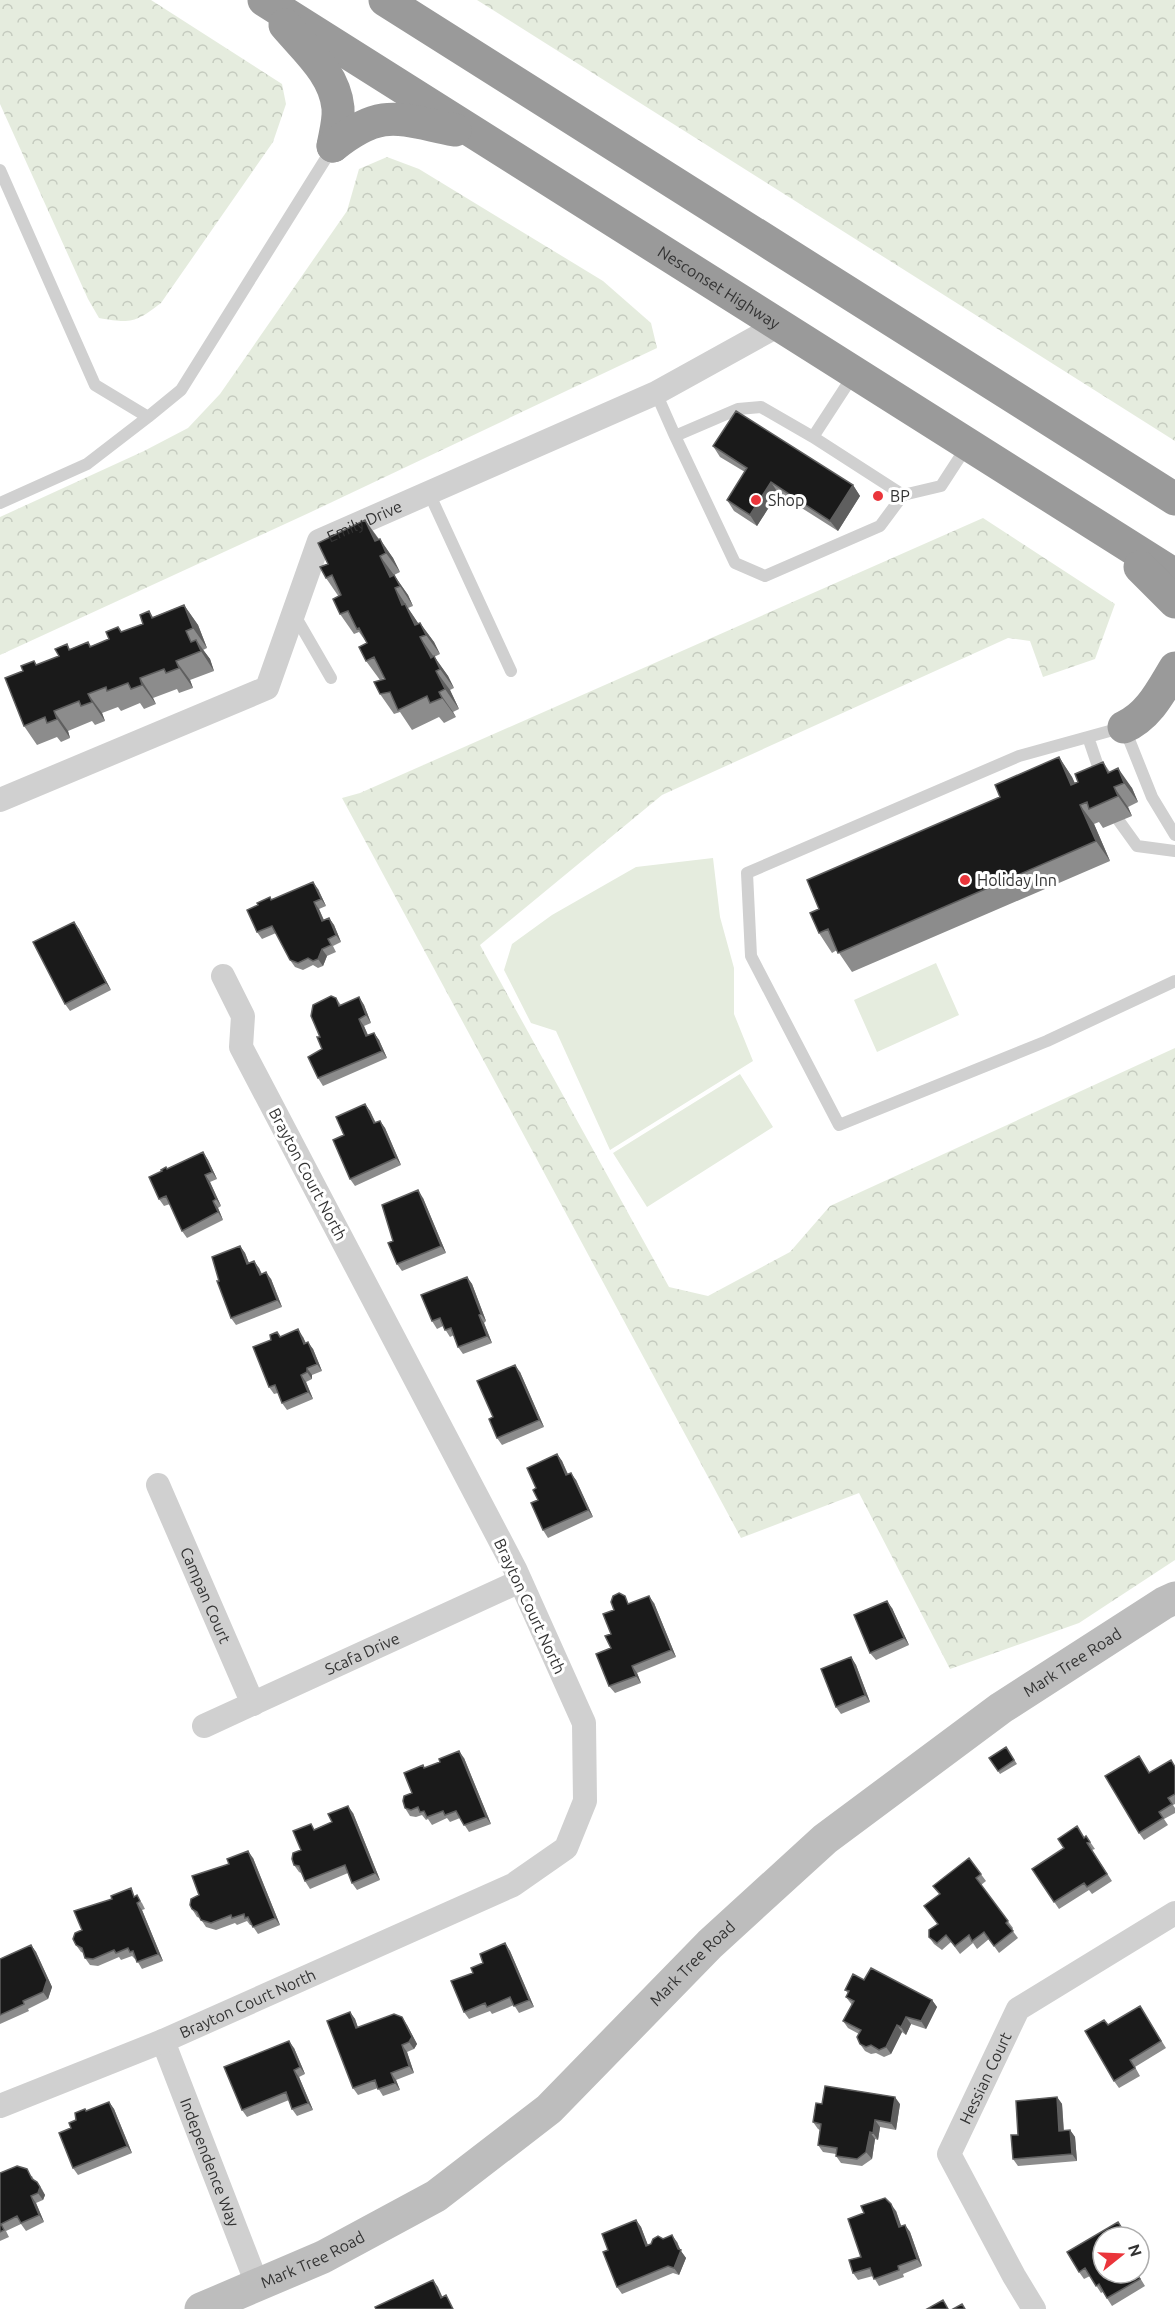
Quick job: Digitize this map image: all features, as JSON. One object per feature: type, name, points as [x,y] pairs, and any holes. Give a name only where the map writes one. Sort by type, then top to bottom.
[{"type":"highway","name":"Nesconset Highway","points":[[264,0],[1175,575]]},
{"type":"highway","points":[[264,0],[322,67],[333,87],[338,110],[333,146]]},
{"type":"highway","points":[[385,0],[1175,499]]},
{"type":"highway","points":[[333,146],[360,126],[390,118],[473,133]]},
{"type":"highway","points":[[1102,529],[1175,602]]},
{"type":"highway","points":[[1124,727],[1137,721],[1146,713],[1175,668]]},
{"type":"main road","name":"Mark Tree Road","points":[[201,2309],[323,2257],[436,2196],[549,2109],[710,1944],[825,1839],[1001,1708],[1175,1598]]},
{"type":"street","name":"Emily Drive","points":[[0,800],[267,687],[318,541],[656,393],[779,325]]},
{"type":"street","name":"Brayton Court North","points":[[0,2106],[163,2041],[513,1885],[566,1848],[585,1801],[584,1723],[520,1581],[242,1047],[243,1016],[223,975]]},
{"type":"street","name":"Campan Court","points":[[158,1485],[253,1704]]},
{"type":"street","name":"Scafa Drive","points":[[204,1726],[520,1581]]},
{"type":"street","name":"Hessian Court","points":[[1034,2309],[949,2154],[1018,2009],[1175,1912]]},
{"type":"street","name":"Independence Way","points":[[163,2041],[257,2284]]},
{"type":"lane","points":[[0,503],[87,464],[181,390],[333,146]]},
{"type":"lane","points":[[0,170],[95,385],[148,417]]},
{"type":"lane","points":[[813,437],[855,373]]},
{"type":"lane","points":[[656,393],[735,563],[765,576],[880,526],[903,495],[941,486],[968,444]]},
{"type":"lane","points":[[675,436],[738,409],[760,407],[813,437],[903,495]]},
{"type":"lane","points":[[429,492],[511,671]]},
{"type":"lane","points":[[294,612],[331,678]]},
{"type":"lane","points":[[1175,835],[1152,797],[1124,727],[1019,756],[747,873],[751,956],[839,1125],[1047,1041],[1175,981]]},
{"type":"lane","points":[[1088,737],[1105,787]]},
{"type":"lane","points":[[1119,821],[1137,846],[1175,851]]},
{"type":"green space","points":[[0,0],[151,0],[282,84],[286,104],[273,142],[161,303],[139,318],[119,321],[99,318],[88,299],[0,104]]},
{"type":"green space","points":[[477,0],[1175,0],[1175,441]]},
{"type":"green space","points":[[387,157],[419,169],[603,281],[651,323],[657,348],[311,512],[0,655],[0,517],[144,451],[188,428],[220,394],[347,211],[359,169]]},
{"type":"green space","points":[[983,518],[1115,604],[1095,659],[1043,677],[1030,641],[1008,638],[662,795],[480,945],[669,1287],[708,1296],[790,1252],[830,1206],[1175,1048],[1175,1560],[1079,1623],[950,1669],[859,1493],[741,1538],[342,798],[360,793]]},
{"type":"green space","points":[[713,858],[720,917],[734,968],[734,1014],[753,1061],[610,1150],[556,1031],[531,1023],[504,970],[512,944],[552,915],[636,867]]},
{"type":"green space","points":[[936,963],[959,1015],[877,1052],[854,1000]]},
{"type":"green space","points":[[740,1074],[773,1127],[647,1207],[613,1153]]},
{"type":"building","points":[[736,411],[853,485],[830,521],[771,482],[750,515],[727,500],[747,468],[713,446]]},
{"type":"building","points":[[365,520],[375,541],[380,539],[386,553],[380,556],[390,577],[394,575],[400,586],[395,588],[402,605],[405,604],[415,625],[420,623],[426,635],[420,637],[431,658],[434,656],[440,669],[436,671],[445,689],[439,692],[442,698],[430,703],[427,696],[398,710],[390,692],[380,694],[374,682],[385,679],[374,657],[366,661],[359,647],[367,643],[348,611],[340,614],[333,599],[341,595],[332,575],[326,578],[320,567],[328,564],[318,543]]},
{"type":"building","points":[[184,605],[193,628],[186,631],[191,642],[196,640],[201,651],[176,661],[179,668],[166,673],[164,669],[140,678],[142,685],[131,689],[128,683],[107,691],[106,687],[88,694],[92,702],[81,706],[79,701],[54,711],[57,719],[47,723],[45,717],[24,726],[5,678],[23,671],[21,666],[34,661],[36,665],[59,656],[55,649],[67,644],[69,650],[88,642],[90,647],[109,639],[106,632],[118,627],[121,632],[143,624],[140,615],[149,611],[152,618]]},
{"type":"building","name":"Holiday Inn","points":[[1059,757],[1071,785],[1078,782],[1075,774],[1103,762],[1108,773],[1118,768],[1124,783],[1114,787],[1118,796],[1089,809],[1087,802],[1080,805],[1096,841],[838,953],[828,929],[819,933],[810,913],[819,909],[807,880],[1000,797],[995,785]]},
{"type":"building","points":[[313,882],[321,899],[314,902],[322,921],[329,918],[336,935],[328,939],[331,945],[322,949],[318,959],[313,961],[308,958],[298,963],[290,960],[272,926],[257,932],[247,910],[270,897],[271,900]]},
{"type":"building","points":[[74,922],[106,983],[65,1004],[33,942]]},
{"type":"building","points":[[331,996],[336,998],[339,1006],[359,997],[366,1015],[359,1019],[366,1036],[374,1033],[382,1051],[318,1078],[308,1057],[322,1049],[317,1037],[320,1037],[311,1016],[313,1005]]},
{"type":"building","points":[[365,1104],[374,1123],[380,1121],[396,1158],[350,1179],[333,1140],[344,1135],[336,1117]]},
{"type":"building","points":[[203,1152],[212,1172],[205,1175],[216,1199],[213,1201],[218,1212],[182,1231],[166,1196],[159,1199],[149,1177],[166,1167],[167,1169]]},
{"type":"building","points":[[418,1190],[441,1246],[397,1264],[388,1243],[393,1241],[382,1205]]},
{"type":"building","points":[[240,1246],[247,1264],[254,1261],[260,1275],[266,1272],[277,1300],[231,1318],[217,1281],[219,1281],[212,1257]]},
{"type":"building","points":[[467,1277],[487,1336],[458,1347],[451,1328],[445,1330],[440,1318],[432,1321],[421,1295]]},
{"type":"building","points":[[298,1329],[304,1344],[308,1342],[317,1364],[307,1368],[307,1372],[301,1375],[308,1392],[282,1403],[275,1385],[269,1387],[253,1347],[271,1340],[270,1335],[277,1332],[280,1337]]},
{"type":"building","points":[[515,1365],[539,1420],[497,1438],[489,1419],[493,1417],[477,1381]]},
{"type":"building","points":[[557,1454],[566,1475],[571,1473],[588,1510],[543,1530],[531,1503],[538,1500],[533,1490],[536,1488],[527,1468]]},
{"type":"building","points":[[619,1593],[625,1596],[628,1604],[649,1596],[671,1650],[632,1666],[636,1676],[609,1686],[596,1654],[611,1648],[605,1636],[611,1634],[603,1614],[614,1610],[611,1602],[613,1596]]},
{"type":"building","points":[[887,1601],[904,1638],[870,1653],[854,1615]]},
{"type":"building","points":[[851,1657],[865,1695],[836,1707],[821,1669]]},
{"type":"building","points":[[1006,1747],[1014,1760],[998,1771],[989,1758]]},
{"type":"building","points":[[459,1751],[486,1817],[464,1825],[456,1811],[445,1815],[443,1811],[427,1817],[424,1811],[420,1812],[418,1807],[411,1810],[405,1808],[404,1796],[412,1793],[404,1773],[423,1765],[424,1768],[440,1762],[439,1759]]},
{"type":"building","points":[[1139,1756],[1149,1773],[1171,1760],[1175,1767],[1175,1794],[1168,1798],[1172,1804],[1159,1812],[1163,1818],[1139,1833],[1105,1776]]},
{"type":"building","points":[[348,1806],[375,1873],[352,1883],[345,1865],[305,1881],[299,1866],[294,1865],[292,1859],[293,1853],[301,1850],[293,1831],[311,1824],[314,1830],[332,1822],[328,1814]]},
{"type":"building","points":[[1077,1826],[1084,1838],[1086,1836],[1090,1842],[1087,1843],[1107,1874],[1087,1887],[1084,1883],[1054,1902],[1032,1869],[1064,1848],[1058,1839]]},
{"type":"building","points":[[248,1851],[275,1918],[253,1927],[244,1914],[232,1918],[231,1915],[211,1923],[201,1920],[190,1905],[191,1899],[199,1895],[192,1876],[229,1864],[227,1859]]},
{"type":"building","points":[[969,1858],[981,1874],[976,1878],[1013,1931],[994,1946],[984,1932],[972,1941],[969,1935],[955,1946],[946,1935],[937,1943],[929,1937],[929,1930],[938,1924],[924,1906],[940,1894],[933,1886]]},
{"type":"building","points":[[131,1888],[134,1897],[137,1895],[140,1901],[137,1903],[158,1954],[137,1962],[133,1951],[130,1952],[128,1948],[116,1953],[114,1950],[93,1959],[85,1958],[82,1948],[76,1945],[73,1939],[75,1933],[82,1930],[74,1911],[112,1899],[111,1896]]},
{"type":"building","points":[[505,1943],[529,2000],[514,2006],[510,1997],[487,2007],[485,2003],[464,2012],[451,1981],[473,1973],[471,1968],[483,1963],[480,1954]]},
{"type":"building","points":[[31,1945],[47,1980],[43,1992],[0,2015],[0,1959]]},
{"type":"building","points":[[871,1968],[932,2000],[921,2021],[906,2017],[901,2027],[897,2025],[886,2047],[879,2050],[871,2045],[866,2047],[860,2044],[857,2037],[861,2030],[843,2021],[854,2001],[846,1997],[849,1991],[845,1990],[853,1974],[864,1980]]},
{"type":"building","points":[[1140,2006],[1161,2041],[1130,2060],[1135,2068],[1114,2081],[1085,2031],[1104,2020],[1108,2025]]},
{"type":"building","points":[[350,2012],[356,2028],[394,2014],[402,2017],[412,2037],[409,2042],[402,2045],[409,2066],[391,2073],[395,2083],[378,2089],[375,2080],[353,2088],[327,2021]]},
{"type":"building","points":[[289,2041],[300,2067],[294,2070],[308,2103],[292,2109],[286,2092],[242,2110],[224,2067]]},
{"type":"building","points":[[825,2086],[895,2097],[891,2123],[875,2120],[866,2152],[857,2159],[836,2156],[837,2148],[818,2145],[821,2124],[813,2122],[816,2103],[822,2104]]},
{"type":"building","points":[[1057,2097],[1059,2131],[1070,2130],[1072,2154],[1013,2159],[1011,2135],[1018,2135],[1016,2101]]},
{"type":"building","points":[[109,2102],[127,2146],[73,2168],[59,2133],[71,2128],[69,2123],[76,2120],[75,2113]]},
{"type":"building","points":[[17,2166],[27,2169],[32,2179],[40,2187],[38,2193],[31,2196],[39,2215],[21,2223],[17,2216],[1,2224],[4,2230],[0,2232],[0,2173]]},
{"type":"building","points":[[885,2198],[891,2204],[899,2227],[905,2225],[917,2259],[898,2266],[899,2270],[874,2279],[870,2268],[853,2273],[849,2260],[861,2257],[848,2219],[864,2213],[861,2206]]},
{"type":"building","points":[[636,2220],[646,2246],[658,2236],[663,2239],[672,2235],[678,2249],[681,2250],[674,2268],[668,2266],[617,2287],[603,2252],[608,2250],[602,2234]]},
{"type":"building","points":[[1091,2238],[1091,2278],[1085,2268],[1079,2272],[1067,2252]]},
{"type":"building","points":[[433,2280],[441,2298],[446,2295],[453,2309],[376,2309],[375,2307]]},
{"type":"building","points":[[1100,2285],[1130,2285],[1107,2298]]},
{"type":"building","points":[[943,2300],[948,2309],[927,2309]]},
{"type":"building","points":[[962,2304],[965,2309],[953,2309]]},
{"type":"place","name":"BP","points":[[878,496]]},
{"type":"place","name":"Shop","points":[[756,500]]},
{"type":"place","name":"Holiday Inn","points":[[965,880]]}]
